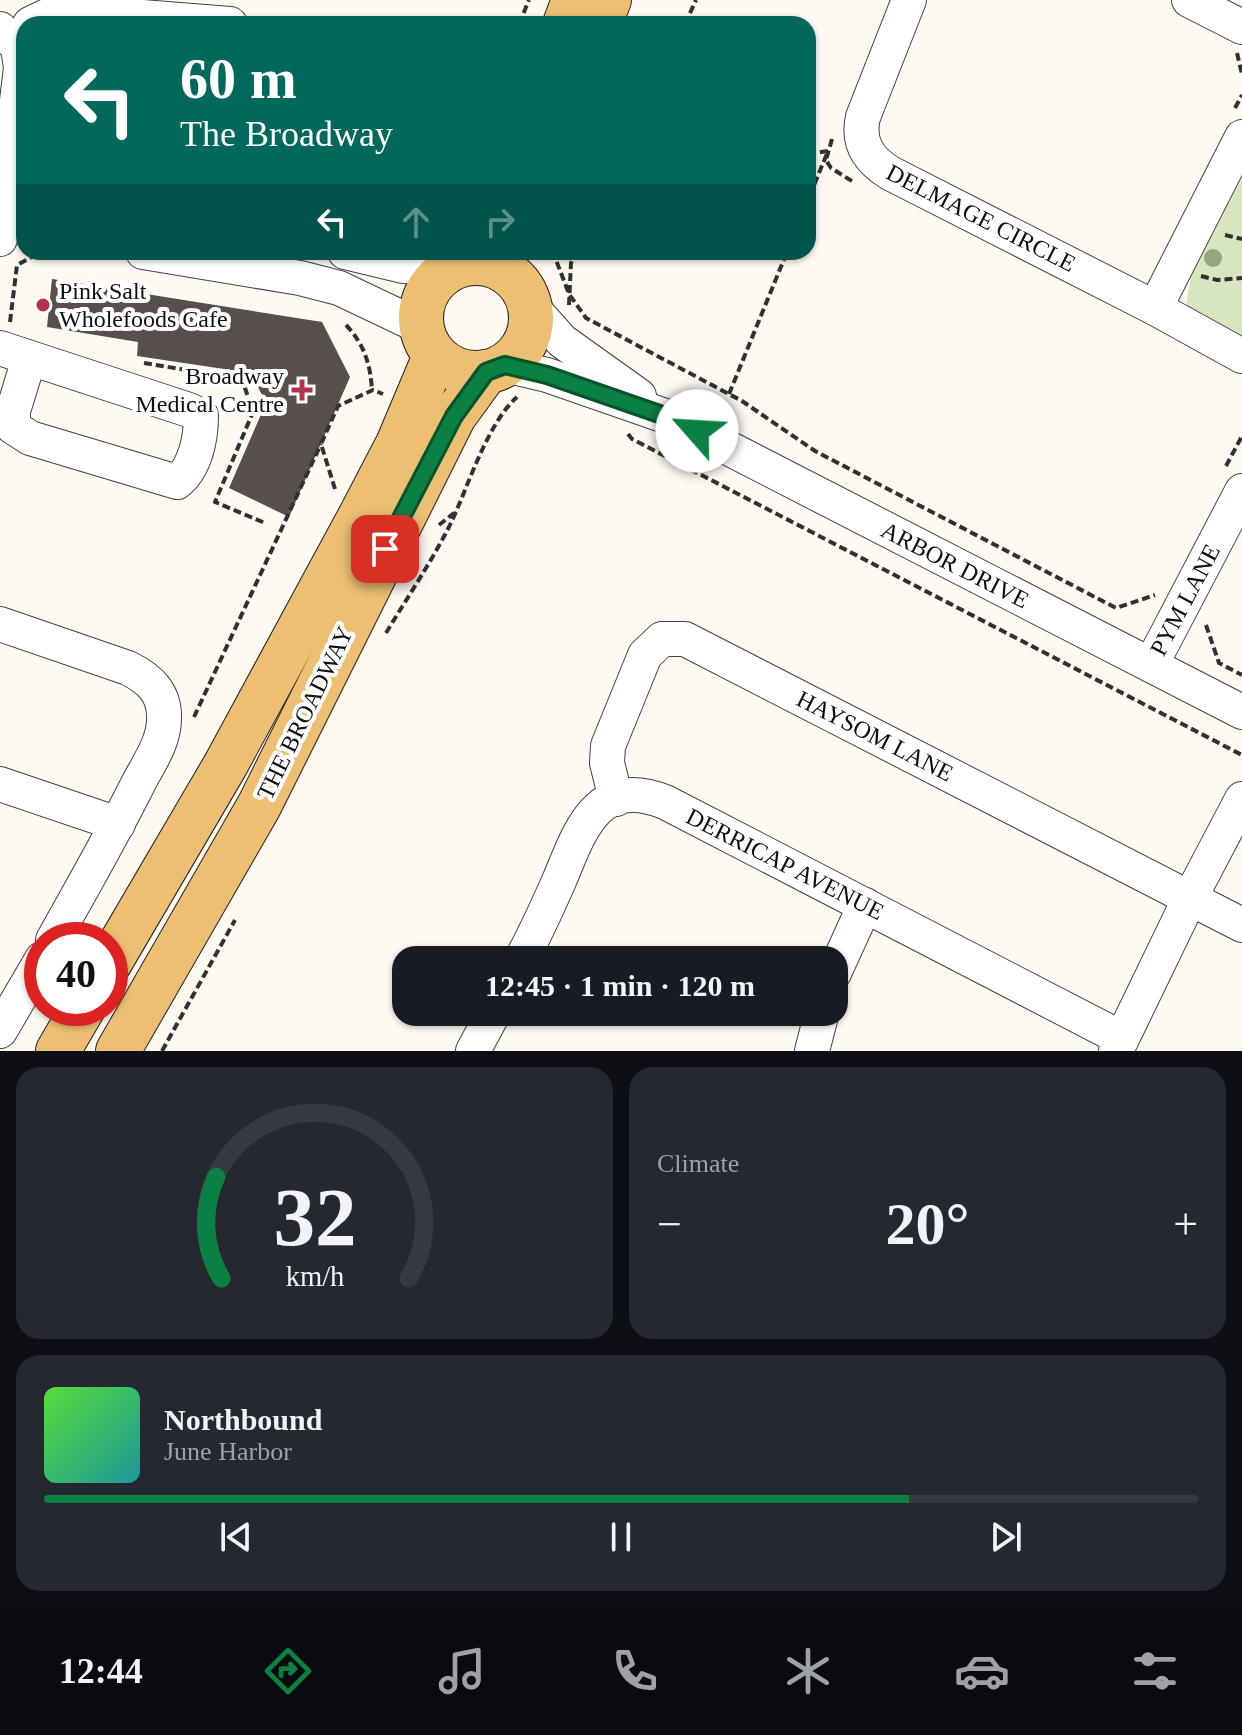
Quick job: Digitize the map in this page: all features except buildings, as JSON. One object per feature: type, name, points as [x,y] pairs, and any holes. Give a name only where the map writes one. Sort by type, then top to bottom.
[{"type":"main road","points":[[461,261],[491,264],[506,271],[518,282],[538,286],[527,339],[518,354],[495,368],[467,372],[450,366],[428,341],[421,309],[427,292],[437,278],[461,261]]},
{"type":"main road","name":"THE BROADWAY","points":[[128,931],[226,764],[398,444],[428,341]]},
{"type":"main road","name":"THE BROADWAY","points":[[118,1051],[259,806],[450,423],[495,368]]},
{"type":"main road","points":[[58,1051],[73,1026]]},
{"type":"street","name":"DELMAGE CIRCLE","points":[[909,0],[863,117],[861,137],[869,157],[890,173],[1155,308],[1242,356]]},
{"type":"street","points":[[1189,0],[1242,27]]},
{"type":"street","points":[[50,16],[53,13],[80,12],[130,16]]},
{"type":"street","points":[[6,234],[16,94]]},
{"type":"street","points":[[1155,308],[1242,137]]},
{"type":"street","points":[[191,260],[300,278],[339,288],[428,341]]},
{"type":"street","points":[[378,260],[403,266],[461,261]]},
{"type":"street","points":[[538,286],[562,341],[668,417]]},
{"type":"street","points":[[15,354],[201,416],[201,436],[186,475],[177,482],[30,438],[13,427],[15,354]]},
{"type":"street","points":[[495,368],[547,375],[668,417]]},
{"type":"street","name":"ARBOR DRIVE","points":[[668,417],[1242,712]]},
{"type":"street","name":"PYM LANE","points":[[1151,665],[1242,491]]},
{"type":"street","points":[[0,624],[146,676],[158,690],[163,706],[162,737],[63,922]]},
{"type":"street","name":"HAYSOM LANE","points":[[616,799],[607,755],[622,706],[645,655],[662,639],[685,639],[1242,925]]},
{"type":"street","points":[[0,784],[118,824]]},
{"type":"street","name":"DERRICAP AVENUE","points":[[616,799],[636,794],[665,802],[865,905],[1118,1044]]},
{"type":"street","points":[[527,946],[585,821],[605,803],[616,799]]},
{"type":"street","points":[[1118,1044],[1242,799]]},
{"type":"street","points":[[846,946],[865,905]]},
{"type":"street","points":[[0,1031],[24,990]]},
{"type":"street","points":[[473,1051],[486,1026]]},
{"type":"street","points":[[812,1051],[818,1026]]},
{"type":"path","points":[[1242,42],[1236,57],[1242,74]]},
{"type":"path","points":[[816,153],[828,151],[816,180]]},
{"type":"path","points":[[1219,233],[1242,239]]},
{"type":"path","points":[[538,286],[556,260]]},
{"type":"path","points":[[538,286],[572,260]]},
{"type":"path","points":[[729,394],[784,260]]},
{"type":"path","points":[[538,286],[570,318],[562,341]]},
{"type":"path","points":[[538,286],[586,318],[729,394],[815,451],[1116,608],[1156,595],[1204,620],[1219,663],[1242,675]]},
{"type":"path","points":[[386,633],[421,579],[449,526],[500,414],[516,398],[540,385],[547,375]]},
{"type":"path","points":[[626,430],[632,439],[1242,755]]},
{"type":"path","points":[[188,728],[321,444]]},
{"type":"path","points":[[162,1051],[239,913]]},
{"type":"green space","points":[[1242,178],[1242,348],[1204,330],[1186,305],[1191,277]]},
{"type":"place","name":"Pink Salt Wholefoods Cafe","points":[[43,305]]},
{"type":"place","name":"Broadway Medical Centre","points":[[302,390]]},
{"type":"route","points":[[385,549],[454,416],[486,372],[505,365],[547,375],[668,417],[697,431]]}]
